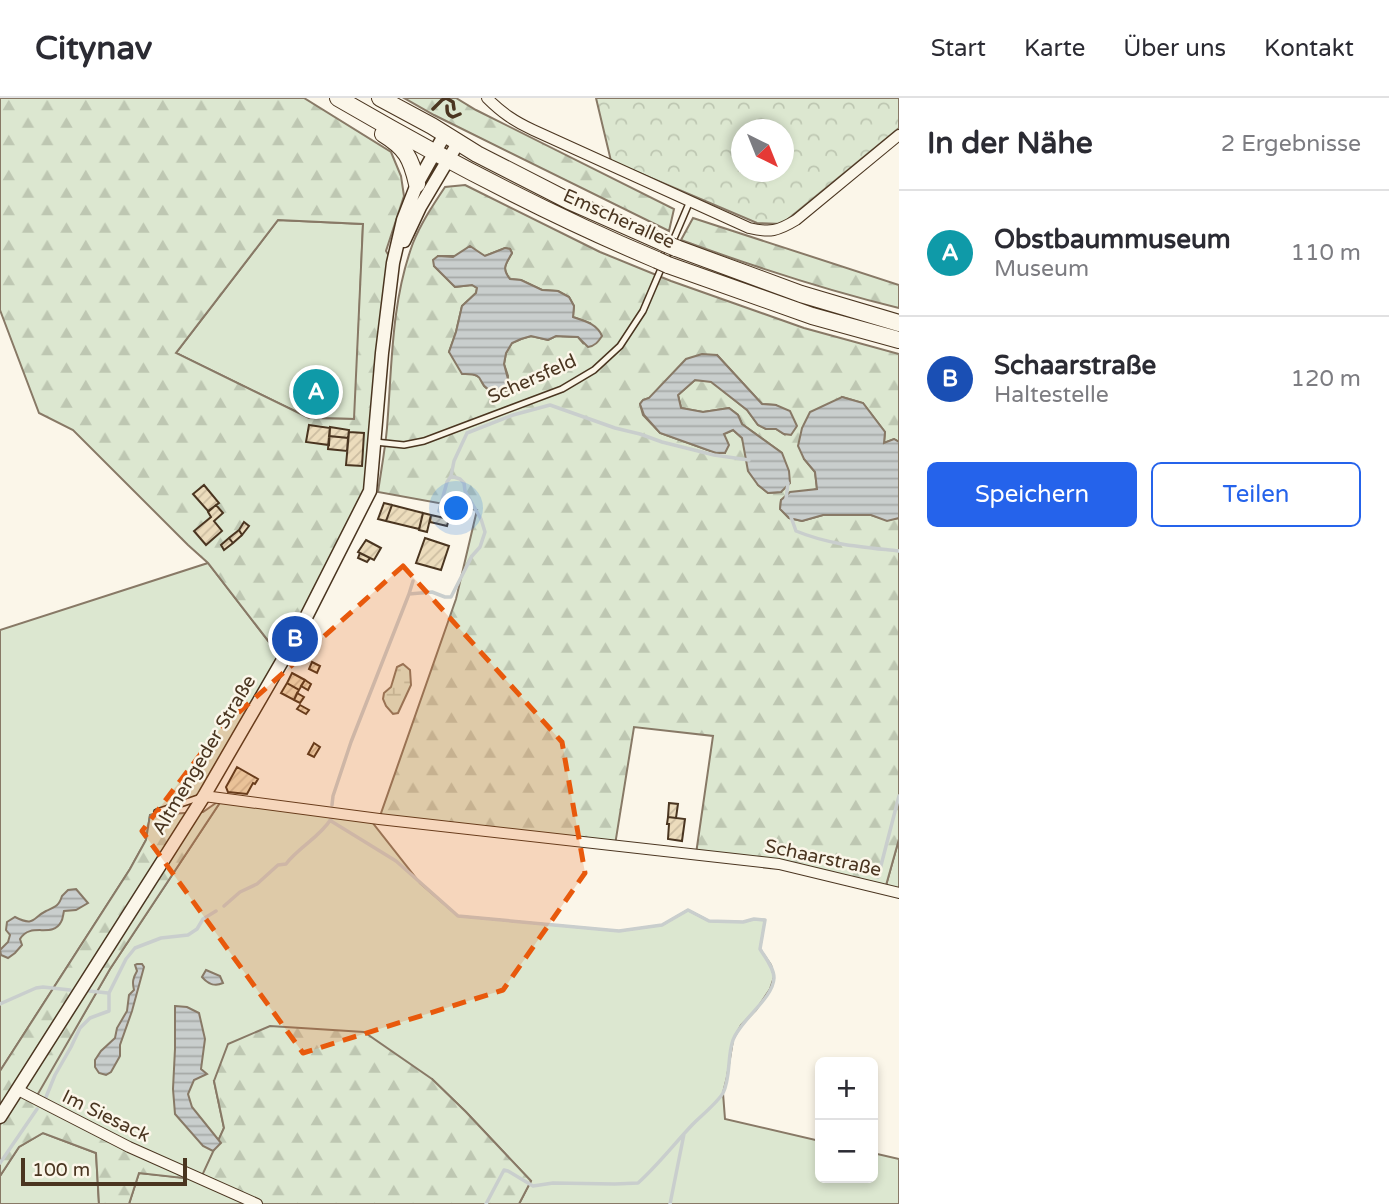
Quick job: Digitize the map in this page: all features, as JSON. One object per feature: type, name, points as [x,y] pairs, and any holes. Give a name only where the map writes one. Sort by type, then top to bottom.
[{"type":"main road","points":[[324,98],[402,148],[412,163],[417,184]]},
{"type":"main road","name":"Emscherallee","points":[[338,98],[441,157],[608,240],[663,263],[812,316],[899,340]]},
{"type":"main road","name":"Emscherallee","points":[[380,98],[452,139],[607,219],[670,246],[801,294],[899,323]]},
{"type":"street","points":[[487,98],[510,119],[749,228],[768,232],[782,229],[796,220],[899,135]]},
{"type":"street","name":"Altmengeder Straße","points":[[393,263],[421,207],[441,157],[452,139]]},
{"type":"street","name":"Altmengeder Straße","points":[[0,1117],[204,796],[295,639],[359,515],[370,491],[393,263],[403,220],[417,184],[441,157]]},
{"type":"street","name":"Schaarstraße","points":[[204,796],[379,819],[779,864],[899,893]]},
{"type":"street","name":"Im Siesack","points":[[18,1090],[129,1147],[257,1204]]},
{"type":"lane","name":"Schersfeld","points":[[375,442],[404,445],[424,441],[562,389],[594,370],[620,346],[643,311],[690,201]]},
{"type":"lane","name":"Schaarstraße","points":[[157,812],[204,796]]},
{"type":"highlighted area","points":[[403,566],[562,742],[585,873],[503,990],[303,1053],[142,831],[219,730]]},
{"type":"green space","points":[[0,98],[304,98],[391,152],[401,176],[404,196],[386,251],[393,263],[372,480],[283,660],[208,563],[73,430],[39,413],[0,310]],"holes":[[[278,220],[363,224],[354,419],[309,418],[176,353]]]},
{"type":"green space","points":[[404,98],[456,98],[674,209],[669,231],[434,115]]},
{"type":"green space","points":[[596,98],[899,98],[899,128],[782,224],[757,223],[611,161]]},
{"type":"green space","points":[[465,185],[600,252],[671,281],[804,328],[899,354],[899,442],[894,439],[884,443],[885,432],[863,403],[842,397],[804,459],[815,472],[817,489],[781,500],[780,509],[789,518],[802,521],[823,515],[871,515],[887,520],[899,518],[899,839],[885,889],[779,864],[696,854],[713,736],[634,727],[615,845],[379,819],[456,599],[477,510],[378,492],[400,288],[416,236],[445,187]],"holes":[[[505,248],[512,253],[505,269],[510,279],[521,280],[542,290],[558,291],[569,297],[574,306],[573,317],[590,323],[583,343],[578,337],[556,336],[548,340],[531,336],[512,343],[504,364],[508,376],[507,391],[490,391],[481,378],[449,352],[462,306],[476,293],[477,288],[472,285],[455,287],[434,266],[438,256],[485,256]],[[717,355],[762,404],[776,405],[784,434],[776,429],[766,429],[758,425],[747,410],[711,381],[695,380],[678,395],[681,408],[703,412],[729,408],[738,415],[742,424],[782,453],[781,492],[768,493],[758,485],[742,438],[733,430],[724,434],[725,453],[716,453],[660,433],[643,415],[640,404],[643,400]]]},
{"type":"green space","points":[[693,218],[899,285],[899,308],[789,277],[681,240]]},
{"type":"green space","points":[[278,220],[363,224],[355,419],[309,418],[176,353]]},
{"type":"green space","points":[[208,563],[283,660],[204,796],[150,815],[146,840],[130,869],[0,1071],[0,630]]},
{"type":"green space","points":[[403,664],[410,670],[411,685],[398,713],[393,714],[383,699],[384,693],[391,687],[397,667]]},
{"type":"green space","points":[[223,798],[368,817],[420,883],[458,916],[619,931],[662,925],[688,910],[709,921],[765,920],[760,949],[771,965],[774,977],[770,989],[756,1010],[741,1025],[733,1040],[723,1093],[725,1119],[815,1140],[815,1183],[878,1183],[878,1154],[899,1159],[899,1204],[519,1204],[531,1181],[432,1079],[214,1081],[224,1128],[201,1180],[257,1204],[129,1204],[139,1173],[197,1179],[34,1099],[110,969]]},
{"type":"green space","points":[[223,798],[110,969],[35,1099],[200,1180],[139,1173],[129,1204],[99,1204],[96,1153],[43,1133],[19,1147],[0,1176],[0,1071],[130,869],[146,840],[150,815],[203,812]]},
{"type":"green space","points":[[899,839],[899,893],[885,889]]},
{"type":"green space","points":[[270,1026],[364,1032],[432,1079],[531,1181],[519,1204],[257,1204],[200,1180],[224,1128],[214,1081],[228,1044]]},
{"type":"green space","points":[[43,1133],[96,1153],[99,1204],[0,1204],[0,1176],[19,1147]]},
{"type":"shaded area","points":[[470,246],[485,256],[505,248],[510,249],[512,253],[505,269],[510,279],[521,280],[542,290],[558,291],[569,297],[574,306],[573,317],[594,326],[600,332],[601,338],[588,347],[578,337],[556,336],[548,340],[531,336],[512,343],[504,364],[509,383],[507,391],[490,390],[478,376],[462,374],[449,352],[462,306],[476,293],[477,288],[472,285],[455,287],[434,266],[433,260],[438,256],[453,257]]},
{"type":"shaded area","points":[[702,354],[717,355],[762,404],[776,405],[790,411],[797,426],[791,435],[758,425],[747,410],[711,382],[695,380],[678,395],[681,408],[703,412],[729,408],[738,415],[742,424],[782,453],[789,471],[790,483],[781,492],[768,493],[758,485],[748,471],[742,438],[733,430],[724,434],[729,445],[725,453],[716,453],[660,433],[644,415],[640,404],[643,400],[649,398],[686,359]]},
{"type":"shaded area","points":[[842,397],[863,403],[885,432],[884,443],[894,439],[899,442],[899,518],[887,521],[871,515],[823,515],[802,521],[789,518],[780,509],[781,500],[790,492],[817,489],[815,472],[798,446],[802,428],[810,412]]},
{"type":"shaded area","points":[[76,889],[88,903],[76,910],[64,911],[57,927],[25,934],[20,939],[22,945],[8,958],[1,955],[0,950],[8,942],[10,935],[6,930],[7,922],[15,917],[26,921],[33,920],[56,906],[68,890]]},
{"type":"shaded area","points":[[137,964],[144,967],[120,1045],[120,1056],[111,1072],[106,1075],[99,1073],[95,1060],[115,1038],[117,1028],[127,1011],[129,995],[134,990],[133,980]]},
{"type":"shaded area","points":[[206,970],[220,976],[223,983],[214,985],[207,981],[202,977]]},
{"type":"shaded area","points":[[175,1006],[187,1007],[199,1013],[205,1039],[201,1069],[207,1074],[194,1080],[188,1094],[192,1107],[221,1143],[213,1151],[203,1146],[175,1114]]},
{"type":"building","points":[[309,425],[330,428],[329,445],[306,442]]},
{"type":"building","points":[[330,427],[349,430],[348,438],[329,436]]},
{"type":"building","points":[[349,432],[364,433],[362,466],[346,465]]},
{"type":"building","points":[[329,436],[348,438],[347,451],[328,449]]},
{"type":"building","points":[[204,485],[219,503],[208,511],[193,494]]},
{"type":"building","points":[[384,503],[392,505],[386,521],[378,519]]},
{"type":"building","points":[[216,505],[223,513],[214,521],[222,531],[206,545],[194,531],[211,517],[208,512]]},
{"type":"building","points":[[392,505],[423,513],[419,529],[386,521]]},
{"type":"building","points":[[423,513],[431,515],[427,532],[419,530]]},
{"type":"building","points":[[431,515],[449,519],[447,526],[430,522]]},
{"type":"building","points":[[244,522],[249,526],[242,535],[239,530]]},
{"type":"building","points":[[239,530],[242,535],[233,543],[229,538]]},
{"type":"building","points":[[229,538],[233,543],[224,550],[221,545]]},
{"type":"building","points":[[425,538],[449,546],[441,570],[416,563]]},
{"type":"building","points":[[366,540],[381,548],[374,560],[358,552]]},
{"type":"building","points":[[360,553],[370,558],[367,562],[358,558]]},
{"type":"building","points":[[312,662],[320,666],[317,673],[309,669]]},
{"type":"building","points":[[292,673],[305,680],[299,690],[287,683]]},
{"type":"building","points":[[305,680],[311,684],[308,690],[301,686]]},
{"type":"building","points":[[287,683],[299,690],[294,700],[281,693]]},
{"type":"building","points":[[297,693],[304,697],[300,703],[294,700]]},
{"type":"building","points":[[300,705],[309,710],[306,714],[297,709]]},
{"type":"building","points":[[314,743],[320,747],[314,757],[308,754]]},
{"type":"building","points":[[237,767],[258,779],[247,794],[228,792],[226,787]]},
{"type":"building","points":[[669,803],[678,804],[676,818],[668,817]]},
{"type":"building","points":[[668,817],[685,819],[682,841],[668,839]]},
{"type":"waterway","points":[[332,805],[351,742],[409,594],[432,592],[451,597],[472,556],[480,547],[485,532],[481,519],[465,491],[464,483],[451,476],[454,461],[467,433],[513,415],[550,405],[662,442],[714,455],[749,460]]},
{"type":"waterway","points":[[439,511],[451,476]]},
{"type":"waterway","points":[[786,499],[788,483]]},
{"type":"waterway","points":[[791,517],[796,531],[809,536],[847,545],[899,551]]},
{"type":"waterway","points":[[409,594],[413,581]]},
{"type":"waterway","points":[[878,877],[899,796]]},
{"type":"waterway","points":[[224,906],[240,892],[257,884],[278,865],[286,864],[331,819]]},
{"type":"waterway","points":[[331,821],[396,861],[458,916],[619,931],[662,925],[688,910],[709,921],[765,920],[760,949],[773,970],[772,986],[733,1040],[723,1093],[652,1169],[638,1183],[553,1183],[533,1186],[504,1170],[486,1204]]},
{"type":"waterway","points":[[46,1097],[80,1028],[90,1018],[109,1011],[109,993],[126,959],[135,948],[161,938],[188,935],[197,929],[203,919],[216,911]]},
{"type":"waterway","points":[[0,1004],[36,988],[70,990]]},
{"type":"waterway","points":[[89,991],[108,993]]},
{"type":"waterway","points":[[0,1163],[37,1109]]},
{"type":"waterway","points":[[670,1204],[684,1134]]},
{"type":"wall","points":[[433,109],[446,98],[453,102],[454,109]]},
{"type":"wall","points":[[447,106],[451,116],[460,114]]},
{"type":"place","name":"Obstbaummuseum","points":[[316,392]]},
{"type":"place","name":"Schaarstraße","points":[[295,639]]}]
